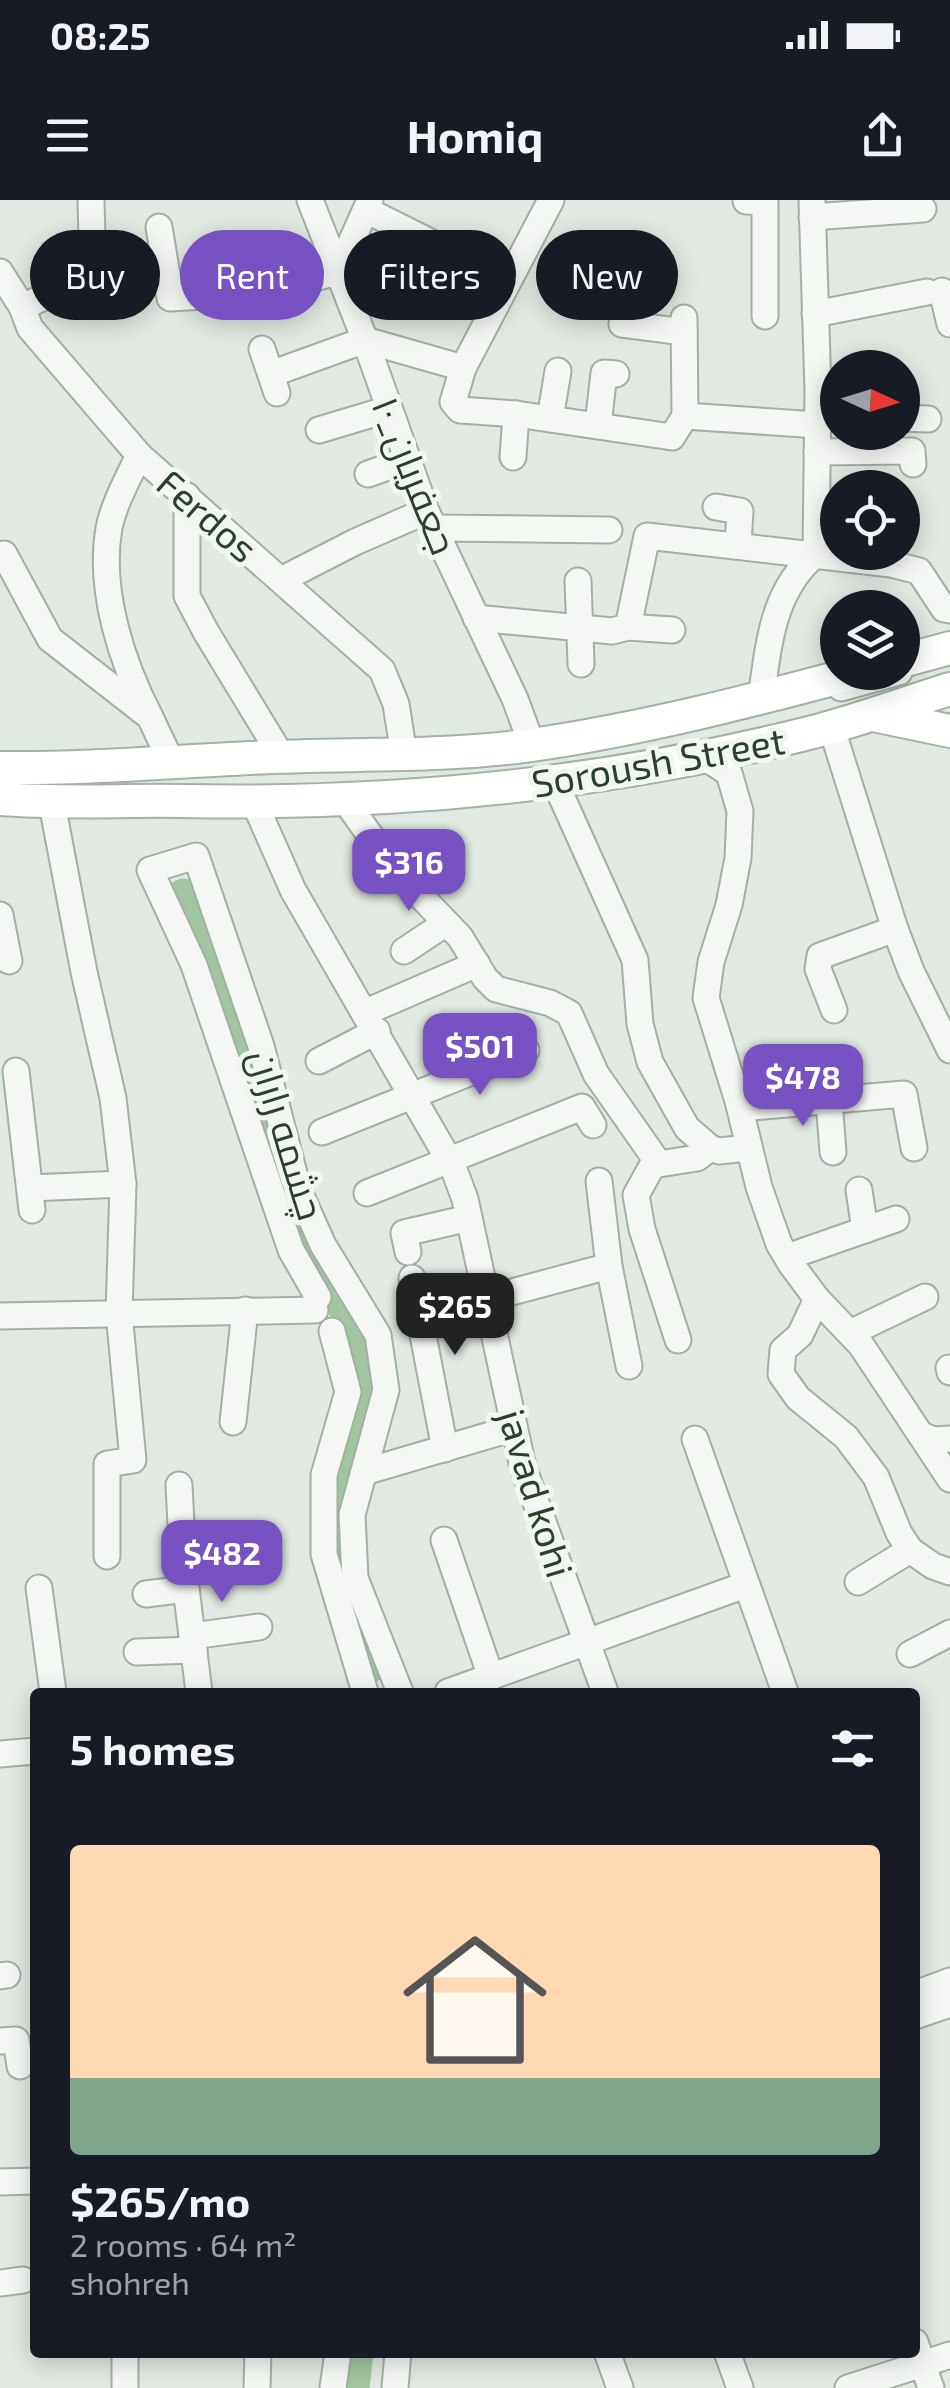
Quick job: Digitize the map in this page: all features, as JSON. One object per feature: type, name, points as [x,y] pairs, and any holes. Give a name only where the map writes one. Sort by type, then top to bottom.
[{"type":"main road","points":[[920,656],[950,648]]},
{"type":"main road","name":"Soroush Street","points":[[0,768],[84,769],[267,757],[404,755],[532,745],[648,725],[820,682]]},
{"type":"main road","name":"Soroush Street","points":[[0,802],[263,804],[402,798],[554,782],[703,756],[830,726],[950,685]]},
{"type":"main road","points":[[868,714],[950,730]]},
{"type":"main road","points":[[0,746],[267,757]]},
{"type":"street","points":[[90,200],[91,230]]},
{"type":"street","name":"۱۰_جعفریان","points":[[310,200],[430,520],[516,699],[532,745]]},
{"type":"street","points":[[551,200],[463,368],[453,402],[460,410],[516,414],[672,437],[685,416],[684,325],[622,324]]},
{"type":"street","points":[[746,201],[764,202],[766,316]]},
{"type":"street","points":[[159,226],[170,298],[256,293],[338,272],[368,205],[411,230]]},
{"type":"street","points":[[820,366],[812,209],[923,209]]},
{"type":"street","name":"Ferdos","points":[[0,272],[22,306],[30,328],[139,454],[382,670],[396,704],[404,755]]},
{"type":"street","points":[[768,277],[814,278]]},
{"type":"street","points":[[160,282],[168,281]]},
{"type":"street","points":[[816,314],[934,292],[950,324]]},
{"type":"street","points":[[22,306],[30,303]]},
{"type":"street","points":[[262,348],[274,384],[365,340],[463,368]]},
{"type":"street","points":[[550,419],[558,370]]},
{"type":"street","points":[[598,425],[604,373],[616,374]]},
{"type":"street","points":[[319,430],[388,409]]},
{"type":"street","points":[[513,458],[516,414]]},
{"type":"street","points":[[685,416],[820,418]]},
{"type":"street","points":[[761,698],[773,622],[793,576],[816,554],[820,437]]},
{"type":"street","points":[[817,452],[912,451],[912,464]]},
{"type":"street","points":[[139,454],[110,525],[111,606],[134,686],[167,753]]},
{"type":"street","points":[[368,474],[407,460]]},
{"type":"street","points":[[187,496],[188,596],[267,757],[285,768],[407,765],[536,754],[652,735],[829,690]]},
{"type":"street","points":[[716,507],[740,511],[738,544]]},
{"type":"street","points":[[280,580],[430,520],[609,530]]},
{"type":"street","points":[[628,627],[647,536],[816,554],[919,571],[944,608],[950,610]]},
{"type":"street","points":[[4,554],[50,639],[150,718]]},
{"type":"street","points":[[578,582],[581,664]]},
{"type":"street","points":[[476,618],[612,631],[628,627],[672,630]]},
{"type":"street","points":[[920,666],[939,660],[950,648]]},
{"type":"street","points":[[263,804],[281,794],[485,781],[660,757],[806,725],[950,685]]},
{"type":"street","points":[[830,726],[896,930],[950,1050]]},
{"type":"street","points":[[703,756],[730,773],[740,811],[735,874],[706,998],[740,1108],[759,1187],[787,1257],[817,1299],[850,1333],[950,1479]]},
{"type":"street","points":[[554,782],[635,960],[640,1024],[650,1062],[687,1128],[719,1151],[748,1148]]},
{"type":"street","points":[[346,800],[391,865],[446,922],[496,989],[550,1003],[568,1013],[596,1074],[659,1164]]},
{"type":"street","points":[[52,804],[84,972],[114,1098],[123,1184],[119,1313],[133,1460],[107,1464],[107,1556]]},
{"type":"street","name":"javad kohi","points":[[263,804],[294,890],[450,1161],[466,1199],[523,1467],[604,1688]]},
{"type":"street","name":"چشمه راران","points":[[245,1310],[317,1303],[291,1250],[194,965],[150,870],[196,856],[262,1046],[298,1190],[322,1244],[378,1335],[386,1390],[352,1515],[355,1578],[398,1688]]},
{"type":"street","points":[[0,915],[9,961]]},
{"type":"street","points":[[404,951],[446,922]]},
{"type":"street","points":[[834,1010],[818,969],[820,956],[896,930]]},
{"type":"street","points":[[319,1061],[371,1022],[477,964]]},
{"type":"street","points":[[322,1132],[526,1050]]},
{"type":"street","points":[[16,1071],[31,1199],[123,1184]]},
{"type":"street","points":[[740,1108],[904,1094],[914,1148]]},
{"type":"street","points":[[828,1101],[833,1152]]},
{"type":"street","points":[[367,1193],[582,1107],[593,1125]]},
{"type":"street","points":[[678,1340],[642,1229],[636,1195],[652,1166],[698,1158],[710,1148]]},
{"type":"street","points":[[600,1181],[608,1266],[628,1366]]},
{"type":"street","points":[[859,1190],[865,1230]]},
{"type":"street","points":[[408,1252],[404,1233],[470,1218]]},
{"type":"street","points":[[787,1257],[896,1218]]},
{"type":"street","points":[[486,1299],[608,1266]]},
{"type":"street","points":[[412,1278],[444,1449]]},
{"type":"street","points":[[850,1333],[925,1297]]},
{"type":"street","points":[[817,1299],[800,1335],[783,1350],[781,1374],[798,1398],[846,1437],[876,1476],[910,1550],[950,1572]]},
{"type":"street","points":[[0,1316],[245,1310],[233,1422]]},
{"type":"street","points":[[332,1331],[348,1392],[324,1474],[324,1554],[364,1688]]},
{"type":"street","points":[[364,1472],[514,1428]]},
{"type":"street","points":[[921,1435],[934,1440],[950,1438]]},
{"type":"street","points":[[695,1439],[784,1688]]},
{"type":"street","points":[[179,1485],[199,1688]]},
{"type":"street","points":[[444,1540],[491,1677]]},
{"type":"street","points":[[858,1582],[910,1550]]},
{"type":"street","points":[[459,1688],[745,1585]]},
{"type":"street","points":[[39,1588],[53,1688]]},
{"type":"street","points":[[146,1594],[186,1589]]},
{"type":"street","points":[[137,1652],[259,1627]]},
{"type":"street","points":[[910,1654],[950,1633]]},
{"type":"street","points":[[0,1754],[30,1751]]},
{"type":"street","points":[[920,1992],[950,1981]]},
{"type":"street","points":[[920,2014],[950,2004]]},
{"type":"street","points":[[0,2041],[16,2040],[20,2066]]},
{"type":"street","points":[[0,2182],[30,2182]]},
{"type":"street","points":[[848,2388],[950,2354]]},
{"type":"street","points":[[125,2358],[125,2388]]},
{"type":"street","points":[[257,2388],[258,2358]]},
{"type":"street","points":[[334,2388],[337,2358]]},
{"type":"street","points":[[394,2388],[397,2358]]},
{"type":"street","points":[[609,2358],[620,2388]]},
{"type":"street","points":[[729,2358],[740,2388]]},
{"type":"waterway","points":[[184,896],[234,1021],[285,1191],[314,1258],[342,1301],[372,1363],[333,1495],[335,1545],[369,1666]]},
{"type":"waterway","points":[[352,2388],[355,2358]]}]
